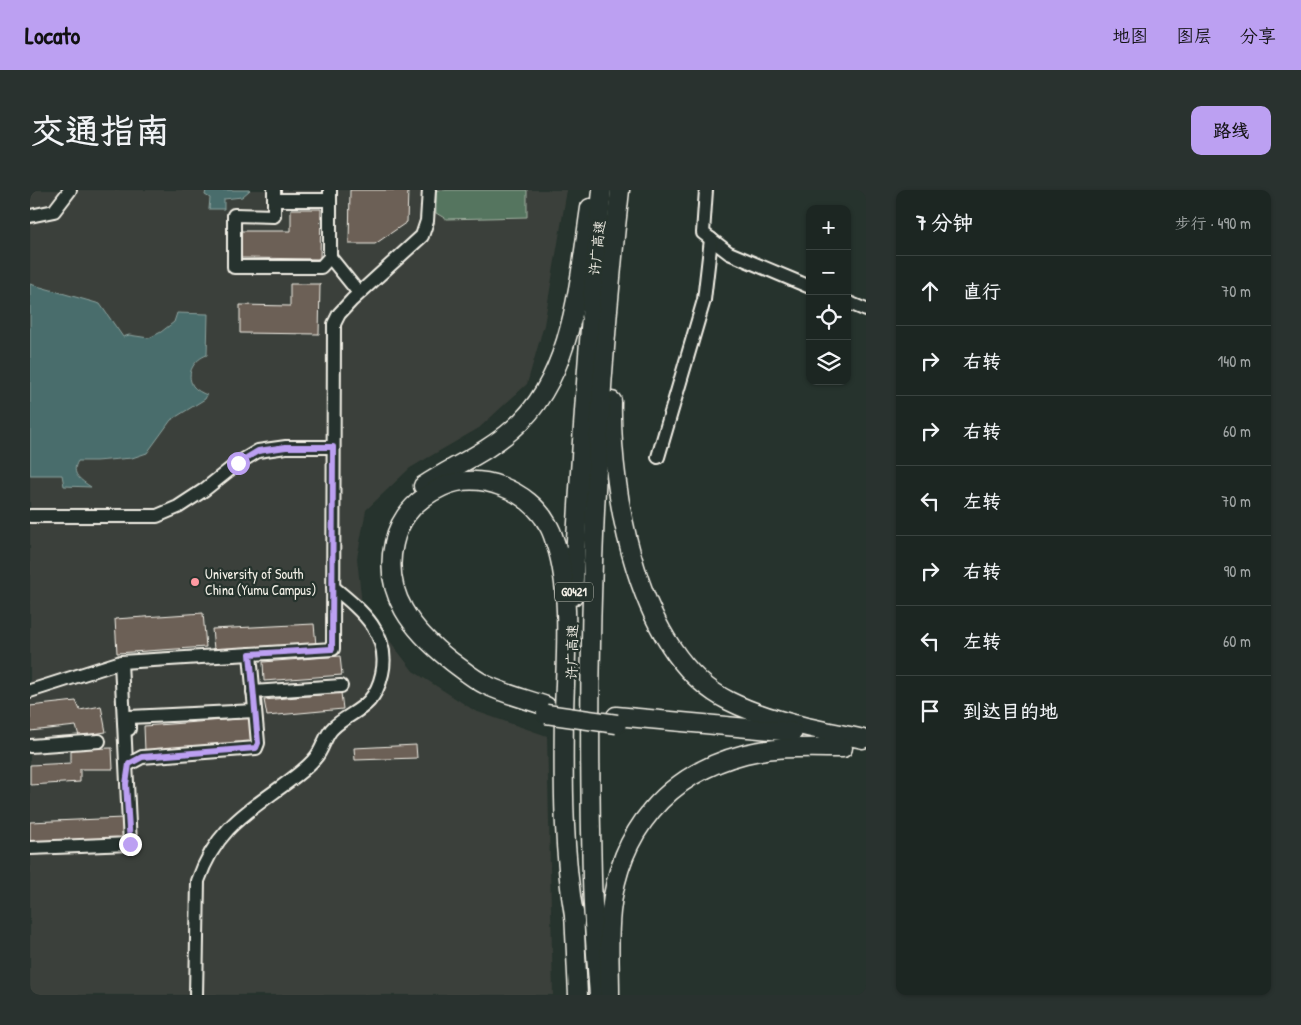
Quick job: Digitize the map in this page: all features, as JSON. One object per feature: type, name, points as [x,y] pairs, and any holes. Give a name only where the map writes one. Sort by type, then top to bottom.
[{"type":"highway","points":[[592,190],[573,314],[556,367],[539,401],[514,428],[490,447],[416,490],[399,509],[385,544],[385,586],[392,604],[403,624],[430,654],[470,685],[493,697],[546,710],[843,748]]},
{"type":"highway","name":"许广高速","points":[[578,995],[571,773],[571,651],[585,390],[602,190]]},
{"type":"highway","name":"许广高速","points":[[598,995],[592,879],[592,558],[613,251],[620,190]]},
{"type":"highway","points":[[628,190],[614,328],[612,414],[616,476],[624,520],[635,564],[652,614],[666,640],[683,664],[702,684],[728,701],[767,717],[865,743]]},
{"type":"highway","points":[[546,710],[485,684],[461,669],[435,648],[412,624],[398,600],[392,582],[391,562],[394,541],[400,524],[410,509],[425,497],[443,487],[461,480],[482,480],[517,494],[533,507],[548,525],[557,547],[563,575],[566,626],[565,822],[568,879],[575,922]]},
{"type":"highway","points":[[617,720],[865,743]]},
{"type":"highway","points":[[610,995],[611,912],[615,886],[629,846],[642,821],[660,801],[680,783],[710,765],[746,754],[784,748],[843,748],[865,743]]},
{"type":"street","points":[[30,216],[54,211],[70,190]]},
{"type":"street","points":[[30,691],[121,662],[332,649],[334,324],[339,314],[359,293],[422,236],[427,221],[429,190]]},
{"type":"street","points":[[706,190],[703,233],[729,253],[806,285]]},
{"type":"street","points":[[330,257],[321,267],[234,267],[234,216],[274,216],[274,195],[330,195],[330,257],[359,293]]},
{"type":"street","points":[[658,457],[704,300],[711,239]]},
{"type":"street","points":[[708,261],[729,253]]},
{"type":"street","points":[[851,304],[866,310]]},
{"type":"street","points":[[30,516],[157,516],[191,499],[238,463],[258,451],[286,447],[333,447]]},
{"type":"street","points":[[196,995],[198,881],[214,847],[231,825],[299,774],[317,757],[332,728],[371,700],[378,687],[385,659],[382,642],[366,618],[333,587]]},
{"type":"street","points":[[129,764],[142,757],[256,748],[258,743],[250,654]]},
{"type":"street","points":[[30,848],[130,844],[121,662]]},
{"type":"street","points":[[254,692],[341,686]]},
{"type":"street","points":[[126,784],[129,764],[129,717],[255,711]]},
{"type":"street","points":[[30,746],[100,741]]},
{"type":"shaded area","name":"University of South China (Yumu Campus)","points":[[30,190],[567,190],[544,325],[527,384],[479,428],[410,468],[366,510],[357,558],[362,605],[413,671],[475,711],[547,736],[553,995],[30,995]]},
{"type":"green space","points":[[436,190],[527,190],[527,217],[446,219],[436,213]]},
{"type":"water","points":[[206,190],[250,190],[242,197],[224,199],[224,209],[209,209],[210,198],[205,195]]},
{"type":"water","points":[[30,284],[100,304],[123,337],[129,335],[149,338],[174,322],[177,313],[208,314],[207,355],[195,363],[190,376],[193,386],[207,395],[205,399],[171,420],[147,453],[132,458],[78,461],[76,473],[80,479],[91,487],[64,486],[62,475],[30,475]]},
{"type":"building","points":[[350,190],[408,190],[407,222],[375,244],[349,244]]},
{"type":"building","points":[[291,209],[321,209],[320,259],[240,258],[241,231],[291,231]]},
{"type":"building","points":[[290,284],[320,284],[319,334],[240,333],[240,305],[290,306]]},
{"type":"building","points":[[203,613],[206,647],[117,653],[115,619]]},
{"type":"building","points":[[314,624],[316,645],[214,649],[212,629]]},
{"type":"building","points":[[340,656],[342,675],[264,681],[263,662]]},
{"type":"building","points":[[341,693],[343,709],[267,716],[264,700]]},
{"type":"building","points":[[76,701],[80,710],[101,706],[106,732],[79,736],[76,726],[30,731],[30,706]]},
{"type":"building","points":[[250,718],[252,743],[145,751],[144,726]]},
{"type":"building","points":[[416,745],[417,758],[355,760],[354,748]]},
{"type":"building","points":[[112,748],[113,769],[80,769],[80,782],[30,785],[30,765],[71,763],[71,749]]},
{"type":"building","points":[[123,818],[124,839],[30,842],[30,822]]},
{"type":"place","name":"University of South China (Yumu Campus)","points":[[195,582]]},
{"type":"route","points":[[130,844],[126,784],[129,764],[142,757],[256,748],[258,743],[250,654],[332,649],[333,447],[286,447],[258,451],[238,463]]}]
